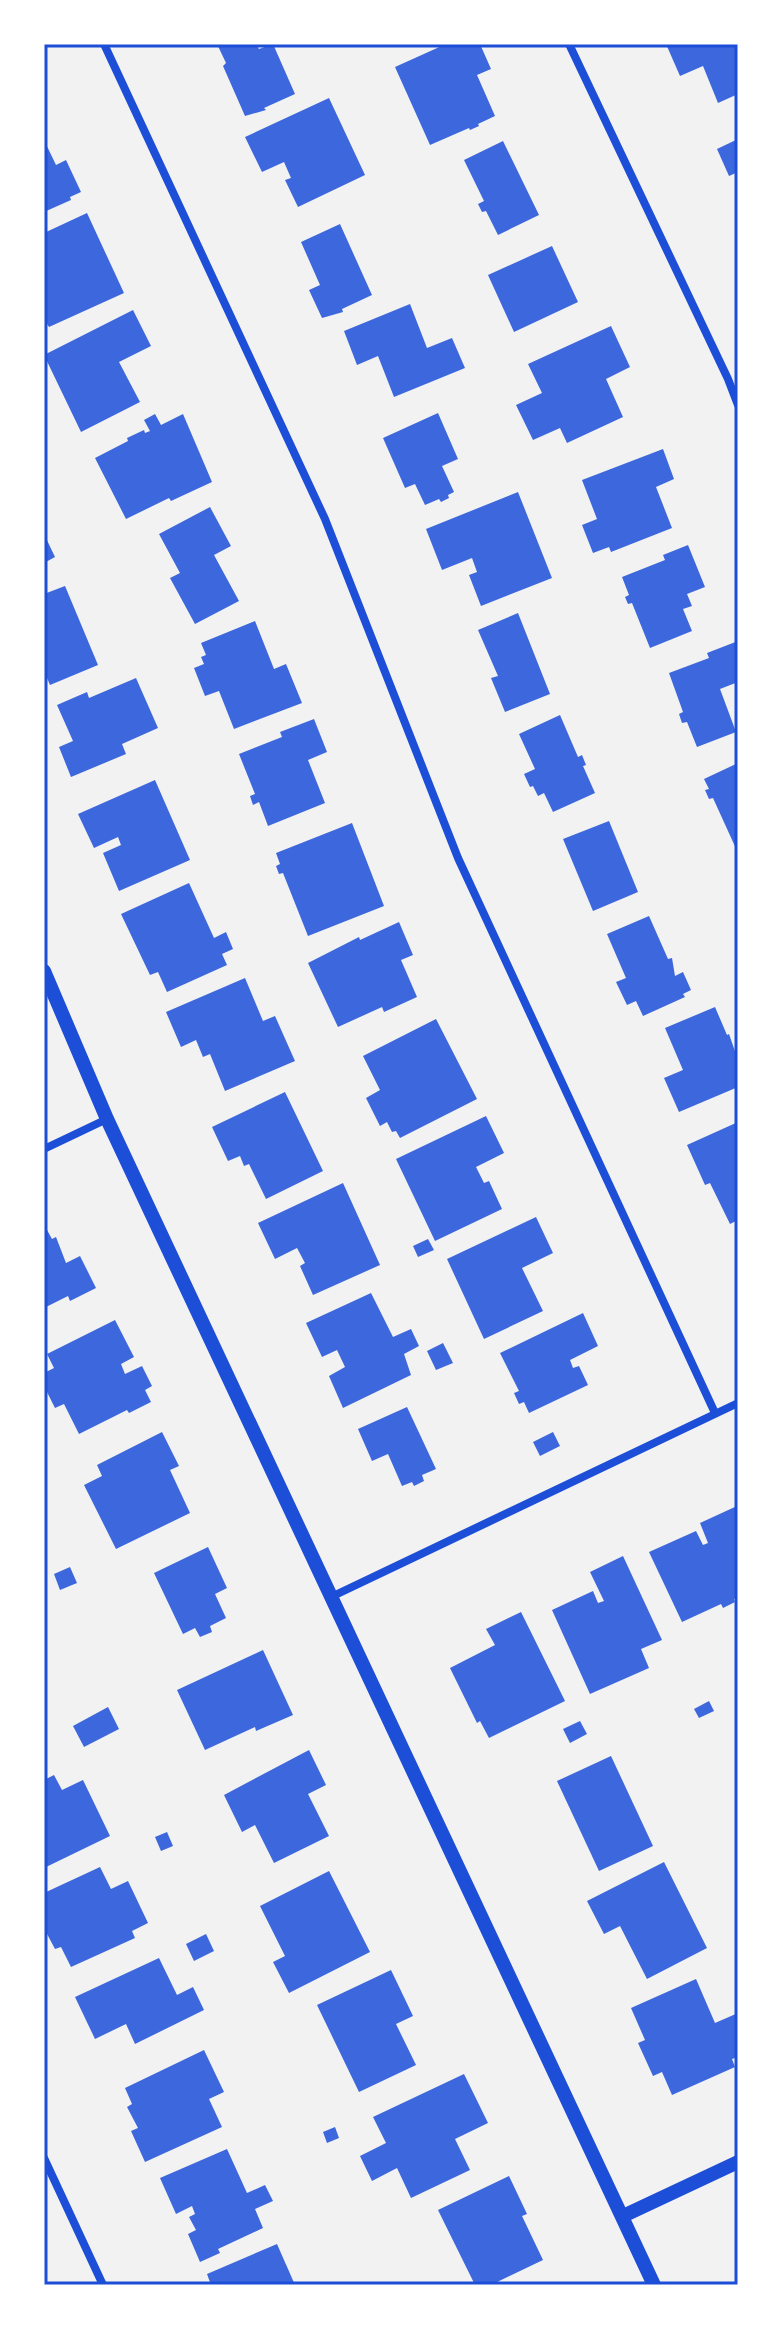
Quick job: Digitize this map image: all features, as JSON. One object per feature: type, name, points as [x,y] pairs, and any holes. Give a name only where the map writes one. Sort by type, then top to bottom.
[{"type":"street","points":[[104,44],[325,519],[458,858],[715,1413]]},
{"type":"street","points":[[569,44],[738,405]]},
{"type":"street","points":[[44,971],[107,1119],[654,2285]]},
{"type":"street","points":[[44,1149],[107,1119]]},
{"type":"street","points":[[329,1597],[738,1403]]},
{"type":"street","points":[[44,2158],[103,2285]]},
{"type":"street","points":[[623,2216],[738,2162]]},
{"type":"building","points":[[217,44],[256,44],[259,49],[273,44],[295,94],[264,108],[266,110],[245,116]]},
{"type":"building","points":[[446,44],[480,44],[491,69],[477,75],[495,116],[479,126],[430,145],[395,67]]},
{"type":"building","points":[[666,44],[738,44],[738,94],[718,103],[703,66],[680,76]]},
{"type":"building","points":[[329,98],[365,175],[298,207],[285,180],[291,178],[284,162],[262,172],[245,137]]},
{"type":"building","points":[[738,139],[738,172],[729,176],[717,149]]},
{"type":"building","points":[[44,140],[56,165],[66,160],[81,192],[44,212]]},
{"type":"building","points":[[503,141],[539,215],[498,235],[486,211],[482,212],[478,204],[484,201],[464,160]]},
{"type":"building","points":[[87,213],[124,293],[49,327],[44,319],[44,233]]},
{"type":"building","points":[[340,224],[372,295],[342,309],[343,312],[322,318],[309,290],[320,285],[301,242]]},
{"type":"building","points":[[552,246],[578,302],[514,332],[488,275]]},
{"type":"building","points":[[410,304],[427,348],[452,338],[465,368],[394,397],[378,356],[357,365],[344,331]]},
{"type":"building","points":[[133,310],[151,346],[119,362],[140,402],[81,432],[44,355]]},
{"type":"building","points":[[611,326],[630,367],[606,379],[623,417],[567,443],[560,428],[533,440],[516,405],[542,393],[528,364]]},
{"type":"building","points":[[438,413],[458,459],[442,466],[454,492],[441,502],[439,499],[425,505],[415,484],[405,488],[383,438]]},
{"type":"building","points":[[155,414],[161,425],[183,414],[212,482],[126,519],[95,458],[128,441],[127,438],[144,430],[145,433],[150,431],[144,420]]},
{"type":"building","points":[[663,449],[674,479],[656,487],[672,528],[611,552],[609,547],[593,553],[582,525],[597,519],[582,480]]},
{"type":"building","points":[[518,492],[552,578],[481,606],[469,575],[477,572],[472,558],[442,570],[426,529]]},
{"type":"building","points":[[210,507],[231,546],[214,555],[239,601],[195,624],[170,578],[180,573],[159,534]]},
{"type":"building","points":[[44,534],[55,557],[44,563]]},
{"type":"building","points":[[688,545],[705,587],[687,594],[692,606],[683,609],[692,631],[650,648],[632,603],[628,604],[625,597],[629,595],[622,577],[665,560],[663,555]]},
{"type":"building","points":[[65,586],[98,665],[50,685],[44,671],[44,594]]},
{"type":"building","points":[[518,613],[550,694],[505,712],[491,678],[498,676],[478,630]]},
{"type":"building","points":[[255,621],[274,669],[286,664],[302,703],[234,729],[219,691],[205,696],[194,668],[204,664],[201,657],[206,655],[201,643]]},
{"type":"building","points":[[738,641],[738,682],[720,689],[736,732],[697,747],[687,722],[682,723],[679,714],[683,712],[669,673],[709,658],[707,653]]},
{"type":"building","points":[[136,678],[158,728],[122,744],[126,754],[71,777],[59,747],[73,741],[57,705],[87,692],[89,698]]},
{"type":"building","points":[[560,715],[578,757],[582,755],[586,765],[583,766],[595,793],[553,812],[544,793],[538,796],[524,774],[535,769],[519,734]]},
{"type":"building","points":[[314,719],[327,752],[308,760],[325,803],[268,826],[259,802],[253,805],[250,796],[255,794],[239,754],[282,737],[280,732]]},
{"type":"building","points":[[738,763],[738,853],[713,798],[709,799],[705,790],[709,789],[704,779]]},
{"type":"building","points":[[155,780],[190,860],[119,891],[103,853],[121,845],[118,837],[94,848],[78,814]]},
{"type":"building","points":[[609,821],[638,892],[593,911],[563,839]]},
{"type":"building","points":[[352,823],[384,906],[308,936],[283,873],[279,874],[276,866],[280,864],[276,853]]},
{"type":"building","points":[[189,883],[214,938],[226,932],[233,949],[222,954],[227,965],[167,992],[158,972],[150,975],[121,914]]},
{"type":"building","points":[[649,916],[668,959],[672,958],[675,976],[683,972],[691,990],[683,994],[685,997],[643,1016],[636,1001],[627,1005],[616,982],[626,978],[607,934]]},
{"type":"building","points":[[399,922],[413,955],[401,960],[417,997],[384,1012],[382,1007],[338,1027],[308,963],[359,937],[360,940]]},
{"type":"building","points":[[245,978],[263,1021],[275,1016],[295,1061],[225,1091],[210,1054],[203,1057],[196,1040],[181,1047],[166,1012]]},
{"type":"building","points":[[715,1007],[738,1060],[738,1087],[679,1112],[664,1078],[683,1070],[665,1028]]},
{"type":"building","points":[[436,1019],[477,1099],[400,1138],[396,1131],[392,1132],[387,1122],[380,1126],[366,1098],[380,1090],[363,1056]]},
{"type":"building","points":[[285,1092],[323,1171],[266,1199],[249,1164],[244,1166],[240,1156],[228,1161],[212,1127]]},
{"type":"building","points":[[486,1116],[504,1153],[476,1167],[484,1183],[489,1181],[502,1209],[435,1241],[396,1159]]},
{"type":"building","points":[[738,1122],[738,1220],[730,1224],[710,1183],[705,1185],[687,1145]]},
{"type":"building","points":[[343,1183],[380,1265],[313,1295],[300,1266],[305,1263],[297,1248],[275,1259],[258,1223]]},
{"type":"building","points":[[536,1217],[553,1253],[522,1268],[543,1311],[484,1339],[447,1259]]},
{"type":"building","points":[[47,1230],[52,1239],[56,1237],[66,1263],[80,1256],[96,1288],[70,1301],[68,1296],[44,1308],[44,1232]]},
{"type":"building","points":[[428,1239],[434,1250],[418,1257],[413,1246]]},
{"type":"building","points":[[371,1293],[393,1337],[411,1329],[419,1346],[404,1354],[411,1375],[343,1408],[329,1376],[345,1367],[337,1350],[322,1357],[306,1323]]},
{"type":"building","points":[[583,1313],[598,1346],[570,1360],[573,1368],[579,1366],[588,1385],[529,1413],[524,1402],[519,1404],[514,1393],[519,1391],[500,1353]]},
{"type":"building","points":[[115,1320],[134,1357],[121,1364],[125,1374],[142,1366],[152,1386],[145,1390],[151,1402],[129,1413],[127,1410],[79,1434],[64,1404],[55,1408],[44,1386],[44,1373],[54,1368],[47,1354]]},
{"type":"building","points":[[443,1343],[453,1363],[436,1370],[427,1351]]},
{"type":"building","points":[[407,1407],[436,1469],[422,1475],[424,1481],[414,1486],[412,1482],[402,1486],[388,1454],[372,1461],[358,1429]]},
{"type":"building","points":[[162,1432],[179,1466],[170,1470],[190,1513],[116,1549],[84,1485],[102,1476],[97,1465]]},
{"type":"building","points":[[553,1432],[560,1446],[540,1456],[533,1442]]},
{"type":"building","points":[[737,1506],[738,1597],[723,1608],[721,1604],[682,1622],[649,1552],[696,1531],[703,1545],[708,1543],[700,1523]]},
{"type":"building","points":[[208,1547],[227,1588],[215,1594],[226,1618],[210,1626],[212,1632],[200,1637],[195,1628],[183,1634],[154,1573]]},
{"type":"building","points":[[623,1556],[662,1640],[641,1649],[649,1668],[590,1694],[552,1610],[593,1591],[598,1603],[604,1601],[590,1572]]},
{"type":"building","points":[[70,1567],[77,1583],[60,1590],[54,1574]]},
{"type":"building","points":[[521,1612],[565,1701],[489,1738],[480,1721],[477,1723],[450,1668],[495,1645],[486,1629]]},
{"type":"building","points":[[263,1650],[293,1715],[256,1731],[255,1727],[205,1750],[177,1690]]},
{"type":"building","points":[[709,1701],[714,1711],[699,1718],[694,1709]]},
{"type":"building","points":[[108,1707],[119,1729],[84,1747],[73,1726]]},
{"type":"building","points":[[580,1721],[587,1734],[570,1743],[563,1729]]},
{"type":"building","points":[[309,1750],[326,1785],[308,1794],[329,1836],[274,1863],[255,1825],[242,1832],[224,1795]]},
{"type":"building","points":[[611,1756],[653,1846],[599,1871],[557,1781]]},
{"type":"building","points":[[54,1775],[62,1790],[83,1780],[110,1836],[44,1868],[44,1780]]},
{"type":"building","points":[[167,1832],[173,1846],[161,1851],[155,1837]]},
{"type":"building","points":[[664,1862],[707,1948],[647,1979],[620,1926],[604,1934],[587,1901]]},
{"type":"building","points":[[100,1867],[111,1889],[128,1881],[148,1923],[132,1931],[135,1938],[71,1967],[61,1947],[55,1949],[44,1933],[44,1893]]},
{"type":"building","points":[[329,1871],[370,1952],[289,1993],[273,1962],[285,1956],[260,1906]]},
{"type":"building","points":[[206,1934],[214,1951],[194,1961],[186,1944]]},
{"type":"building","points":[[159,1958],[177,1995],[193,1987],[204,2010],[135,2044],[126,2024],[95,2039],[75,1997]]},
{"type":"building","points":[[391,1970],[413,2016],[396,2024],[416,2065],[359,2092],[317,2005]]},
{"type":"building","points":[[696,1979],[715,2023],[738,2013],[738,2057],[732,2059],[735,2067],[672,2095],[662,2072],[653,2076],[638,2043],[645,2040],[631,2008]]},
{"type":"building","points":[[204,2050],[224,2092],[209,2099],[222,2127],[145,2162],[131,2131],[138,2128],[127,2107],[132,2104],[125,2088]]},
{"type":"building","points":[[464,2074],[488,2123],[455,2139],[470,2170],[411,2198],[397,2168],[372,2181],[360,2156],[386,2143],[373,2117]]},
{"type":"building","points":[[335,2127],[339,2138],[327,2143],[323,2132]]},
{"type":"building","points":[[227,2149],[247,2193],[265,2185],[273,2201],[255,2209],[263,2228],[218,2249],[220,2253],[200,2262],[188,2234],[196,2230],[189,2217],[195,2214],[192,2206],[176,2214],[160,2178]]},
{"type":"building","points":[[509,2176],[527,2214],[522,2216],[543,2260],[491,2285],[475,2285],[438,2210]]},
{"type":"building","points":[[277,2244],[295,2285],[211,2285],[207,2274]]}]
